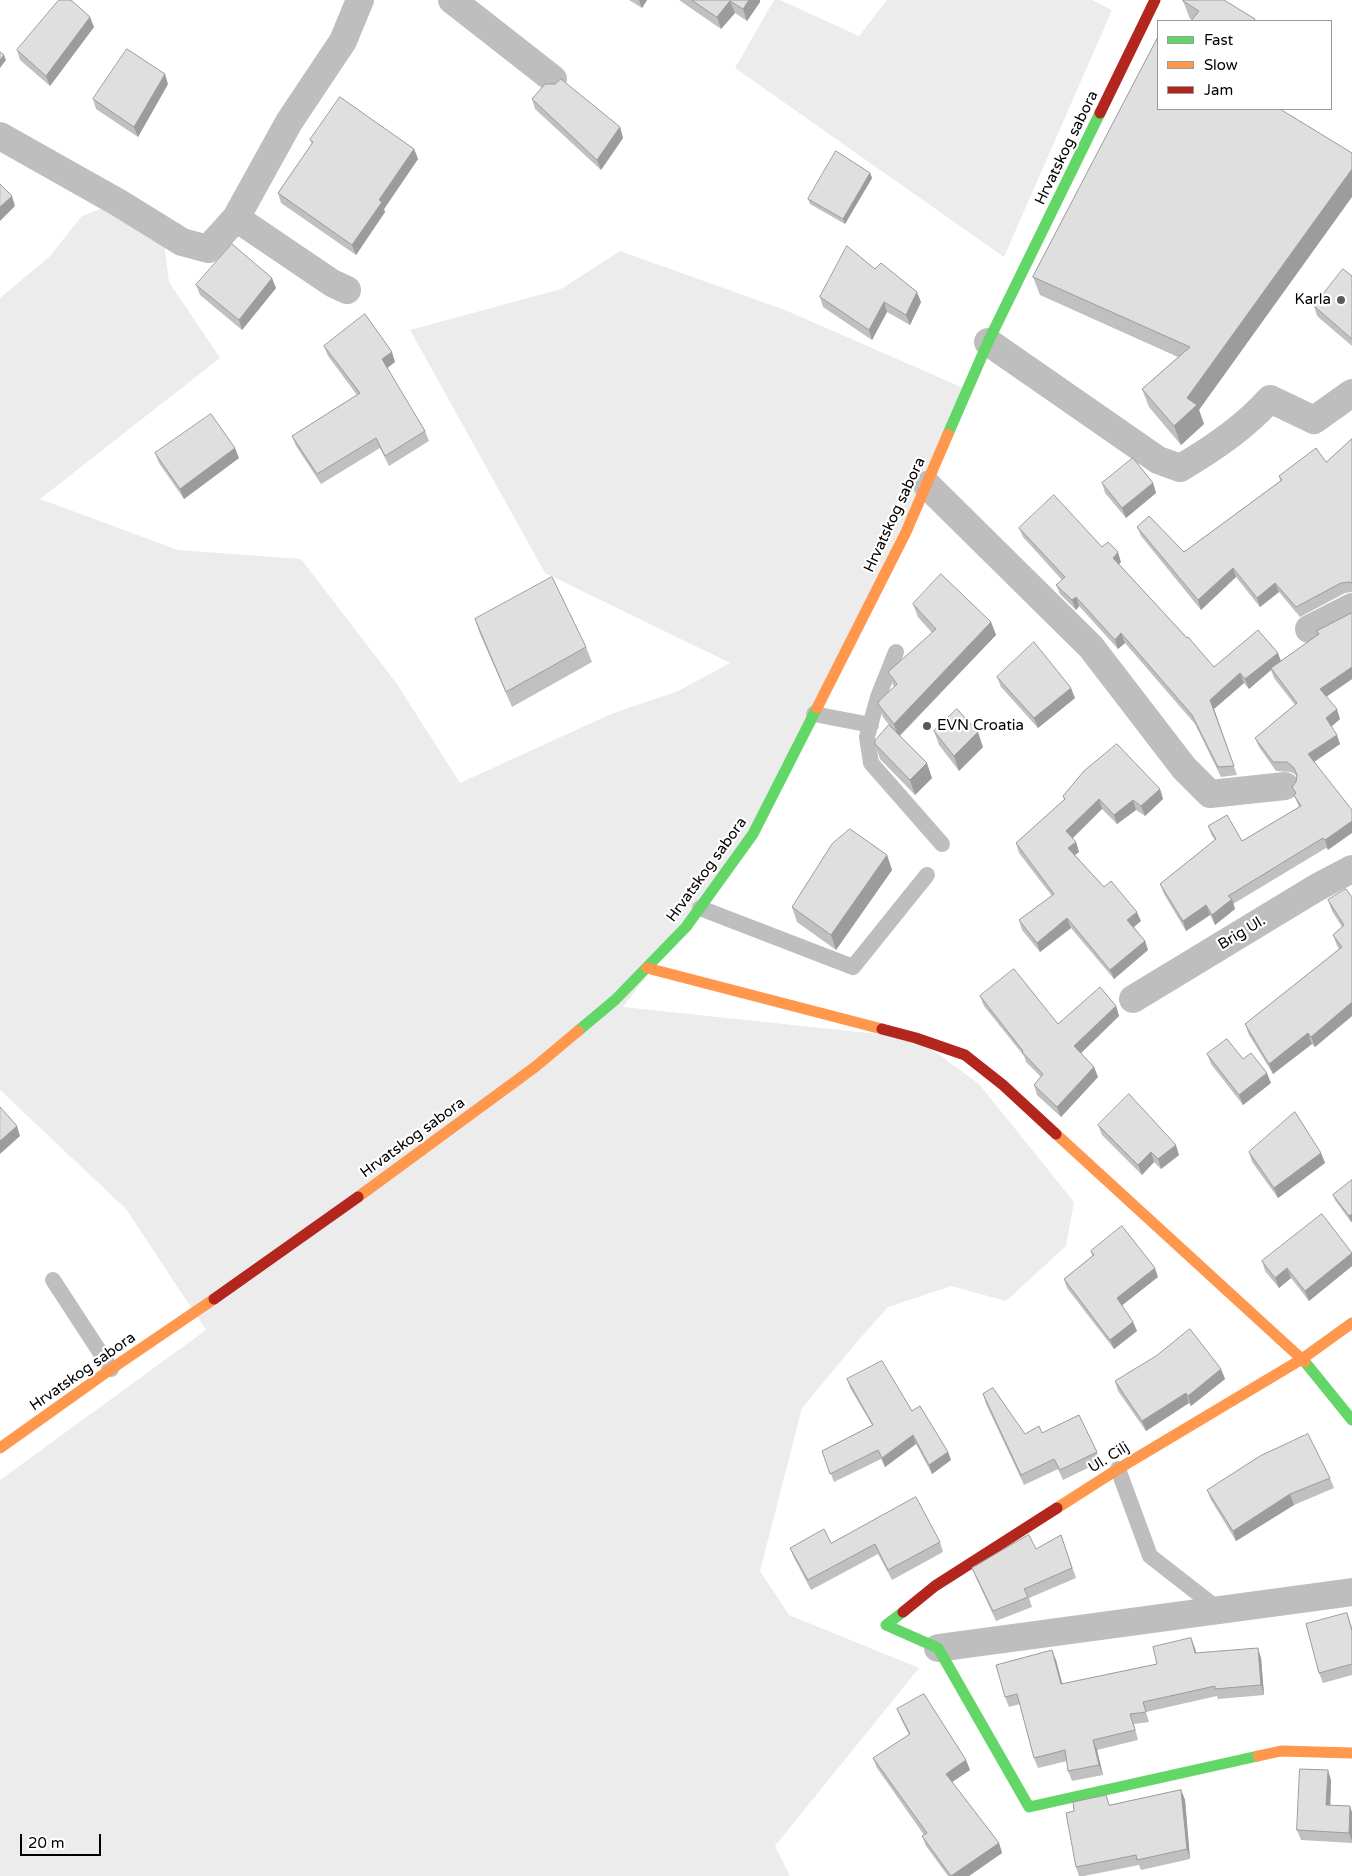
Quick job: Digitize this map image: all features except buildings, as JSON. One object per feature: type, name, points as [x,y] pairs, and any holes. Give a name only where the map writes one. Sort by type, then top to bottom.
[{"type":"street","points":[[0,136],[119,203],[182,242],[208,249],[236,218],[289,122],[343,41],[360,0]]},
{"type":"street","points":[[452,0],[553,80]]},
{"type":"street","name":"Hrvatskog sabora","points":[[0,1448],[111,1369],[216,1298],[527,1073],[615,1000],[686,927],[753,834],[814,714],[906,532],[988,342],[1155,0]]},
{"type":"street","points":[[236,218],[332,283],[347,290]]},
{"type":"street","points":[[988,342],[1158,460],[1180,468],[1216,446],[1254,417],[1270,399],[1314,420],[1352,393]]},
{"type":"street","points":[[927,486],[1090,647],[1184,768],[1210,794],[1285,786]]},
{"type":"street","points":[[1309,628],[1352,607]]},
{"type":"street","name":"Brig Ul.","points":[[1133,999],[1316,888],[1352,869]]},
{"type":"street","points":[[647,968],[916,1038],[965,1055],[1003,1085],[1302,1359],[1352,1420]]},
{"type":"street","name":"Ul. Cilj","points":[[938,1648],[886,1625],[935,1586],[1118,1469],[1302,1359],[1352,1323]]},
{"type":"street","points":[[1352,1592],[1218,1608],[938,1648],[1029,1807],[1281,1751],[1352,1753]]},
{"type":"lane","points":[[896,652],[878,697],[867,737],[871,762],[942,844]]},
{"type":"lane","points":[[814,714],[871,725]]},
{"type":"lane","points":[[700,908],[853,967],[928,875]]},
{"type":"lane","points":[[53,1280],[111,1369]]},
{"type":"lane","points":[[1118,1469],[1150,1556],[1218,1608]]},
{"type":"shaded area","points":[[774,0],[780,0],[859,36],[887,0],[1092,0],[1112,10],[1004,257],[735,68]]},
{"type":"shaded area","points":[[106,207],[164,242],[169,282],[220,358],[40,499],[178,550],[301,559],[397,684],[460,783],[611,714],[678,691],[730,663],[545,573],[410,330],[561,289],[620,251],[785,310],[968,390],[753,834],[623,1007],[916,1038],[979,1084],[1074,1202],[1066,1246],[1006,1301],[951,1286],[888,1307],[802,1408],[760,1571],[789,1615],[919,1668],[775,1846],[790,1876],[0,1876],[0,1480],[206,1330],[126,1209],[0,1090],[0,298],[49,257],[82,216]]},
{"type":"traffic: fast","points":[[948,434],[988,342],[1100,113]]},
{"type":"traffic: fast","points":[[578,1031],[615,1000],[686,927],[753,834],[817,708]]},
{"type":"traffic: fast","points":[[1305,1362],[1352,1420]]},
{"type":"traffic: fast","points":[[903,1612],[886,1625],[938,1648],[1029,1807],[1258,1756]]},
{"type":"traffic: slow","points":[[817,708],[906,532],[948,434]]},
{"type":"traffic: slow","points":[[647,968],[882,1029]]},
{"type":"traffic: slow","points":[[358,1197],[535,1067],[578,1031]]},
{"type":"traffic: slow","points":[[1056,1134],[1305,1362]]},
{"type":"traffic: slow","points":[[0,1448],[214,1299]]},
{"type":"traffic: slow","points":[[1057,1508],[1118,1469],[1302,1359],[1352,1323]]},
{"type":"traffic: slow","points":[[1258,1756],[1281,1751],[1352,1753]]},
{"type":"traffic: jam","points":[[1100,113],[1155,0]]},
{"type":"traffic: jam","points":[[882,1029],[916,1038],[965,1055],[1003,1085],[1056,1134]]},
{"type":"traffic: jam","points":[[214,1299],[358,1197]]},
{"type":"traffic: jam","points":[[903,1612],[935,1586],[1057,1508]]},
{"type":"place","name":"Karla","points":[[1341,300]]},
{"type":"place","name":"EVN Croatia","points":[[927,726]]}]
